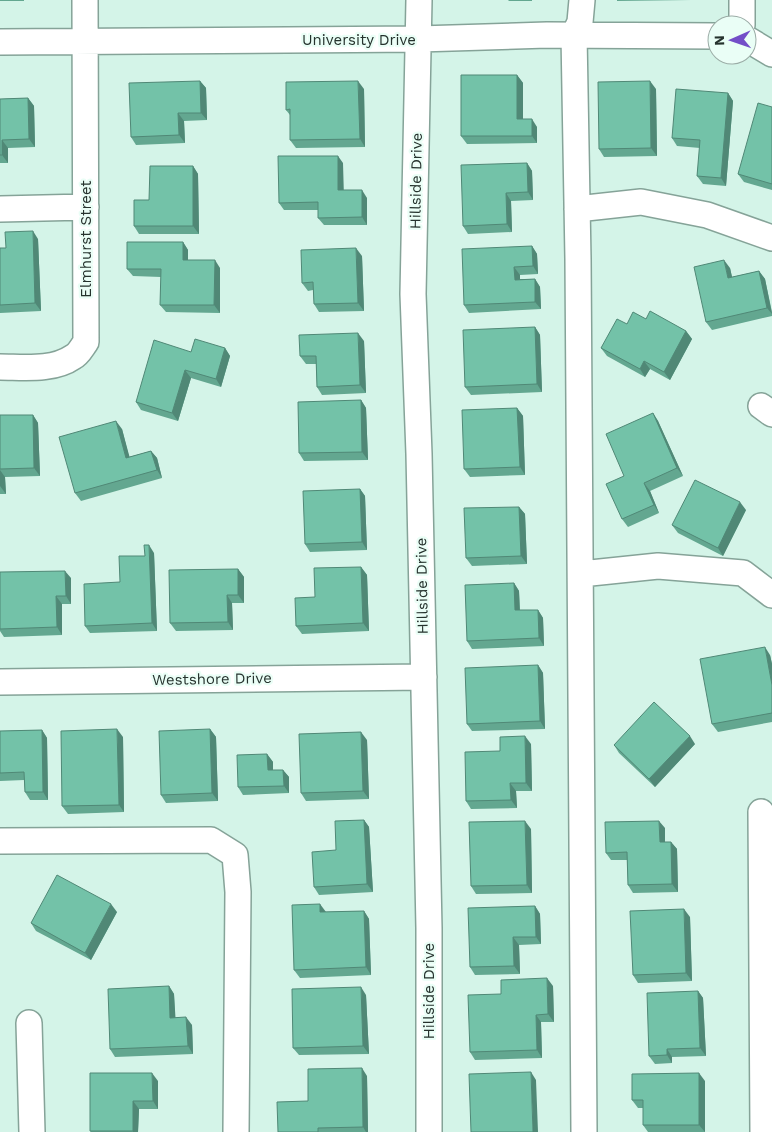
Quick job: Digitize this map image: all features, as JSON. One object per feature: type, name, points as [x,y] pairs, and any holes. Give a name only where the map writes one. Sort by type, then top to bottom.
[{"type":"street","name":"Elmhurst Street","points":[[0,368],[60,364],[75,356],[86,342],[85,0]]},
{"type":"street","name":"Hillside Drive","points":[[419,0],[413,294],[429,928],[429,1132]]},
{"type":"street","points":[[582,0],[580,22],[574,35],[581,574],[584,1132]]},
{"type":"street","points":[[742,0],[742,15]]},
{"type":"street","name":"University Drive","points":[[0,42],[419,39],[574,35],[707,36]]},
{"type":"street","points":[[757,45],[772,54]]},
{"type":"street","points":[[577,209],[641,202],[707,215],[772,238]]},
{"type":"street","points":[[0,209],[86,207]]},
{"type":"street","points":[[581,574],[658,566],[743,573],[772,595]]},
{"type":"street","name":"Westshore Drive","points":[[0,682],[424,677]]},
{"type":"street","points":[[761,812],[767,1059],[763,1132]]},
{"type":"street","points":[[0,841],[211,840],[235,855],[238,892],[236,1132]]},
{"type":"street","points":[[29,1023],[32,1132]]},
{"type":"building","points":[[461,75],[517,75],[517,119],[532,119],[532,136],[461,136]]},
{"type":"building","points":[[200,81],[201,113],[178,113],[179,135],[131,137],[129,83]]},
{"type":"building","points":[[358,81],[360,139],[290,140],[290,109],[286,110],[286,82]]},
{"type":"building","points":[[650,81],[651,148],[599,149],[598,82]]},
{"type":"building","points":[[676,89],[728,93],[721,178],[697,176],[700,140],[672,138]]},
{"type":"building","points":[[28,98],[29,139],[2,140],[2,155],[0,155],[0,99]]},
{"type":"building","points":[[758,103],[772,107],[772,184],[738,174]]},
{"type":"building","points":[[278,156],[338,156],[338,190],[362,190],[362,217],[318,218],[318,202],[279,203]]},
{"type":"building","points":[[527,163],[528,192],[506,193],[507,224],[463,226],[461,165]]},
{"type":"building","points":[[150,166],[193,166],[193,226],[134,226],[134,200],[149,200]]},
{"type":"building","points":[[33,231],[35,303],[0,305],[0,248],[6,248],[5,232]]},
{"type":"building","points":[[127,242],[183,242],[183,260],[215,260],[214,305],[160,305],[161,269],[127,269]]},
{"type":"building","points":[[532,246],[533,266],[514,267],[515,280],[535,279],[535,302],[464,305],[462,249]]},
{"type":"building","points":[[356,248],[358,303],[314,304],[313,282],[302,283],[301,250]]},
{"type":"building","points":[[724,260],[728,278],[759,271],[767,308],[706,322],[694,267]]},
{"type":"building","points":[[650,311],[686,331],[664,372],[644,361],[640,369],[601,348],[617,319],[627,324],[633,312],[646,319]]},
{"type":"building","points":[[535,327],[537,384],[465,387],[463,330]]},
{"type":"building","points":[[358,333],[360,385],[317,387],[316,356],[300,356],[299,335]]},
{"type":"building","points":[[195,339],[225,348],[216,379],[185,370],[172,413],[136,402],[154,340],[191,352]]},
{"type":"building","points":[[361,400],[362,452],[299,453],[298,402]]},
{"type":"building","points":[[517,408],[520,467],[464,469],[462,410]]},
{"type":"building","points":[[653,413],[677,468],[644,483],[654,505],[622,519],[606,484],[624,476],[606,434]]},
{"type":"building","points":[[0,415],[33,415],[34,468],[0,469]]},
{"type":"building","points":[[116,421],[126,458],[151,451],[157,470],[75,493],[59,437]]},
{"type":"building","points":[[695,480],[740,502],[718,548],[672,525]]},
{"type":"building","points":[[360,489],[362,542],[305,544],[303,491]]},
{"type":"building","points":[[519,507],[521,556],[466,558],[464,508]]},
{"type":"building","points":[[144,545],[149,545],[152,623],[85,626],[84,584],[120,582],[119,556],[145,556]]},
{"type":"building","points":[[361,567],[363,623],[296,626],[295,598],[315,597],[314,568]]},
{"type":"building","points":[[238,569],[238,595],[227,595],[228,622],[170,623],[169,570]]},
{"type":"building","points":[[65,571],[66,596],[56,596],[57,627],[0,629],[0,572]]},
{"type":"building","points":[[514,583],[515,610],[538,610],[539,638],[467,641],[465,585]]},
{"type":"building","points":[[765,647],[772,685],[772,713],[712,724],[700,659]]},
{"type":"building","points":[[538,665],[540,721],[467,724],[465,668]]},
{"type":"building","points":[[654,702],[690,736],[649,779],[614,745]]},
{"type":"building","points":[[117,729],[119,805],[62,806],[61,731]]},
{"type":"building","points":[[210,729],[212,793],[161,795],[159,731]]},
{"type":"building","points":[[42,730],[43,792],[25,792],[24,772],[0,773],[0,731]]},
{"type":"building","points":[[361,732],[363,791],[301,793],[299,734]]},
{"type":"building","points":[[525,736],[526,783],[510,783],[511,800],[466,801],[465,752],[500,751],[500,737]]},
{"type":"building","points":[[267,754],[268,770],[283,770],[284,786],[238,787],[237,755]]},
{"type":"building","points":[[364,820],[367,884],[314,887],[312,852],[336,850],[335,821]]},
{"type":"building","points":[[525,821],[527,885],[471,886],[469,822]]},
{"type":"building","points":[[659,821],[660,842],[671,842],[672,884],[628,885],[627,852],[606,853],[605,822]]},
{"type":"building","points":[[57,875],[111,904],[85,953],[31,923]]},
{"type":"building","points":[[320,904],[320,912],[364,911],[366,967],[294,970],[292,905]]},
{"type":"building","points":[[535,906],[536,937],[513,937],[514,966],[470,967],[468,908]]},
{"type":"building","points":[[684,909],[686,973],[633,975],[630,911]]},
{"type":"building","points":[[547,978],[548,1014],[536,1015],[537,1050],[470,1052],[468,995],[501,994],[501,980]]},
{"type":"building","points":[[169,986],[170,1018],[186,1017],[188,1046],[110,1049],[108,989]]},
{"type":"building","points":[[361,987],[363,1046],[293,1048],[292,989]]},
{"type":"building","points":[[698,991],[700,1048],[667,1049],[667,1055],[649,1056],[647,993]]},
{"type":"building","points":[[362,1068],[363,1127],[318,1128],[318,1132],[278,1132],[277,1102],[308,1101],[308,1069]]},
{"type":"building","points":[[531,1072],[533,1132],[471,1132],[469,1074]]},
{"type":"building","points":[[90,1073],[152,1073],[153,1101],[133,1101],[133,1131],[90,1131]]},
{"type":"building","points":[[699,1073],[699,1125],[643,1125],[643,1100],[632,1100],[632,1074]]}]
